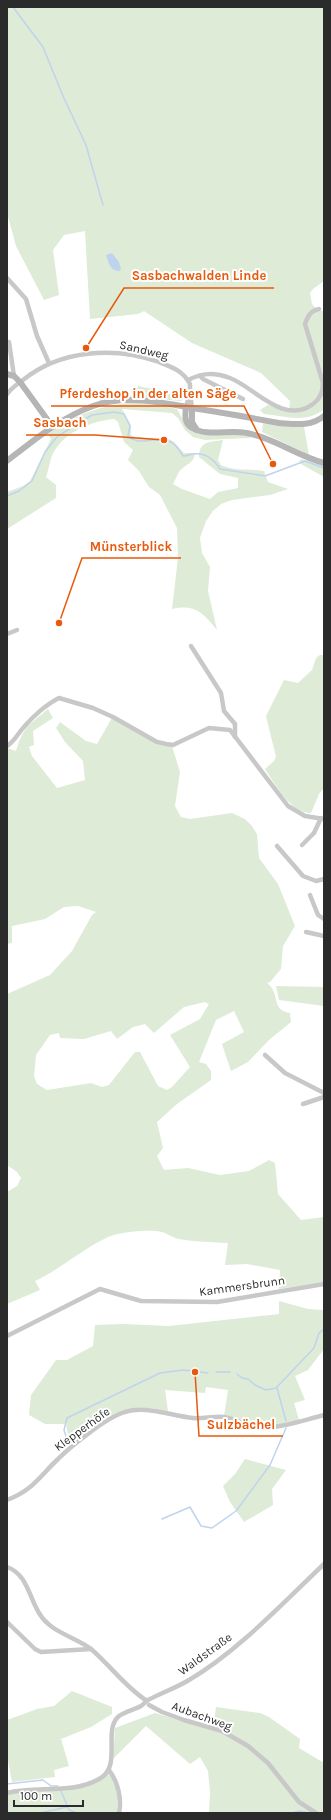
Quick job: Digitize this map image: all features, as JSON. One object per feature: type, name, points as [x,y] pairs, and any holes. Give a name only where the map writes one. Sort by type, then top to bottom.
[{"type":"main road","points":[[7,374],[14,376],[20,382],[52,426]]},
{"type":"main road","points":[[7,462],[52,426],[95,405],[123,401],[160,402],[279,423],[299,424],[309,423],[324,416]]},
{"type":"main road","points":[[189,407],[192,422],[197,430],[212,433],[242,432],[255,434],[293,452],[324,463]]},
{"type":"street","points":[[7,278],[26,299],[37,336],[49,363]]},
{"type":"street","points":[[189,407],[190,384],[188,380],[204,373],[212,373],[229,377],[247,387],[273,405],[284,409],[297,410],[310,406],[317,401],[323,391],[324,383],[305,324],[307,316],[313,310],[319,309]]},
{"type":"street","points":[[10,342],[14,376]]},
{"type":"street","name":"Sandweg","points":[[7,394],[33,372],[49,363],[82,354],[120,353],[146,358],[177,369],[188,380]]},
{"type":"street","points":[[200,376],[203,379],[243,399]]},
{"type":"street","points":[[7,634],[17,630]]},
{"type":"street","points":[[191,646],[221,693],[224,711],[235,724],[235,737]]},
{"type":"street","points":[[7,746],[13,742],[24,726],[52,701],[59,698],[93,708],[157,742],[173,745],[209,728],[230,730],[288,806],[305,816],[322,818],[314,833],[302,845]]},
{"type":"street","points":[[277,846],[303,876],[316,881],[324,879]]},
{"type":"street","points":[[310,895],[318,916],[324,919]]},
{"type":"street","points":[[306,932],[324,936]]},
{"type":"street","points":[[265,1055],[285,1073],[324,1093]]},
{"type":"street","points":[[304,1104],[324,1097]]},
{"type":"street","name":"Kammersbrunn","points":[[7,1336],[100,1289],[141,1301],[217,1302],[324,1284]]},
{"type":"street","name":"Klepperhöfe","points":[[7,1500],[19,1495],[33,1486],[71,1447],[122,1412],[142,1410],[160,1411],[196,1419],[223,1417],[260,1428],[274,1427],[324,1415]]},
{"type":"street","name":"Waldstraße","points":[[109,1770],[115,1720],[127,1711],[148,1703],[189,1680],[229,1651],[324,1564]]},
{"type":"street","points":[[7,1567],[13,1569],[20,1576],[38,1613],[46,1622],[56,1630],[91,1649],[133,1692],[148,1703]]},
{"type":"street","points":[[7,1622],[35,1649],[41,1652],[91,1649]]},
{"type":"street","name":"Aubachweg","points":[[148,1703],[162,1712],[222,1731],[248,1746],[268,1763],[299,1802],[316,1813]]},
{"type":"street","points":[[7,1792],[68,1788],[83,1785],[99,1780],[109,1770],[115,1777],[121,1802],[119,1813]]},
{"type":"green space","points":[[7,7],[324,7],[324,281],[310,293],[312,304],[318,311],[324,311],[324,409],[317,414],[303,418],[264,414],[260,410],[268,405],[289,411],[290,401],[261,373],[192,343],[144,311],[138,314],[90,319],[85,231],[64,235],[53,250],[59,295],[44,300],[16,246],[7,213]]},
{"type":"green space","points":[[138,386],[187,396],[181,401],[140,398],[100,402],[98,393],[135,396]]},
{"type":"green space","points":[[132,403],[157,405],[177,409],[191,431],[199,434],[232,433],[253,436],[249,438],[205,440],[193,437],[185,430],[178,418],[172,413],[122,409],[131,425],[131,435],[135,437],[169,439],[174,442],[184,453],[195,453],[191,462],[181,469],[173,484],[182,489],[210,499],[218,492],[238,488],[238,478],[220,474],[199,457],[199,452],[203,445],[210,442],[223,440],[218,460],[221,465],[237,469],[264,471],[268,482],[288,489],[270,495],[232,500],[221,504],[213,511],[206,521],[200,538],[202,553],[210,567],[208,591],[217,630],[207,618],[198,611],[187,608],[172,609],[178,558],[177,528],[160,495],[149,487],[139,471],[128,460],[133,450],[124,442],[118,422],[114,419],[97,422],[81,428],[66,437],[60,443],[52,456],[46,477],[56,485],[56,498],[7,529],[7,492],[23,486],[30,481],[51,439],[48,434],[68,421],[88,412],[109,406]]},
{"type":"green space","points":[[263,423],[291,427],[304,427],[309,455],[262,432]]},
{"type":"green space","points":[[301,459],[324,466],[324,477],[301,464],[299,462]]},
{"type":"green space","points":[[320,655],[324,655],[324,788],[319,794],[311,813],[303,812],[290,803],[284,797],[265,769],[274,761],[276,757],[266,716],[284,680],[298,683],[312,670],[316,658]]},
{"type":"green space","points":[[48,709],[53,718],[33,731],[34,745],[29,747],[32,756],[57,788],[85,780],[83,761],[65,742],[56,728],[60,722],[86,741],[97,744],[113,716],[158,745],[172,746],[180,772],[175,806],[181,817],[190,819],[232,813],[245,819],[257,834],[259,858],[278,884],[295,926],[283,946],[281,969],[270,982],[267,983],[274,991],[280,1008],[290,1013],[291,1022],[269,1040],[248,1062],[231,1071],[222,1044],[244,1032],[234,1011],[216,1020],[199,1062],[206,1064],[211,1071],[211,1080],[177,1104],[157,1122],[163,1148],[157,1156],[164,1170],[188,1168],[220,1175],[249,1171],[269,1160],[275,1163],[278,1194],[301,1220],[324,1217],[324,1282],[279,1289],[280,1270],[247,1264],[225,1265],[228,1243],[185,1240],[157,1231],[127,1232],[113,1235],[98,1242],[54,1271],[35,1281],[40,1290],[7,1304],[7,1192],[17,1186],[21,1178],[17,1172],[7,1165],[7,994],[50,975],[72,951],[92,915],[96,912],[78,906],[64,907],[45,919],[12,926],[12,943],[7,944],[7,748],[16,751],[24,731]],"holes":[[[205,1002],[209,1004],[200,1019],[170,1035],[190,1067],[172,1087],[167,1090],[158,1086],[140,1052],[135,1052],[109,1085],[102,1087],[91,1083],[47,1090],[37,1084],[34,1076],[36,1055],[50,1035],[59,1033],[60,1038],[84,1039],[111,1031],[117,1039],[133,1027],[145,1024],[154,1033],[184,1007]]]},
{"type":"green space","points":[[276,986],[324,987],[324,1006],[279,1000]]},
{"type":"green space","points":[[279,1301],[308,1309],[324,1310],[324,1349],[308,1370],[295,1376],[305,1400],[294,1403],[299,1420],[278,1425],[259,1426],[224,1416],[228,1390],[206,1387],[205,1393],[165,1390],[168,1411],[140,1408],[123,1411],[99,1424],[70,1445],[66,1424],[45,1424],[29,1415],[31,1395],[56,1360],[67,1360],[93,1346],[95,1325],[124,1324],[169,1326],[279,1314]]},
{"type":"green space","points":[[245,1459],[286,1470],[272,1489],[273,1505],[244,1522],[230,1502],[223,1486],[235,1474]]},
{"type":"green space","points":[[72,1691],[112,1707],[112,1714],[91,1727],[61,1739],[69,1766],[54,1770],[55,1777],[12,1782],[7,1756],[7,1720],[37,1709],[54,1706]]},
{"type":"green space","points":[[216,1707],[260,1713],[269,1717],[300,1739],[299,1748],[324,1763],[324,1813],[209,1813],[210,1792],[208,1771],[200,1757],[190,1764],[146,1726],[113,1759],[115,1728],[155,1713],[213,1730]]},
{"type":"green space","points":[[108,1774],[112,1776],[118,1796],[117,1813],[7,1813],[7,1794],[76,1787],[100,1780]]},
{"type":"water","points":[[112,253],[119,262],[121,269],[120,271],[114,270],[109,264],[106,255]]},
{"type":"waterway","points":[[13,7],[43,47],[63,96],[86,145],[103,205]]},
{"type":"waterway","points":[[7,496],[19,491],[32,481],[45,452],[56,438],[92,415],[114,412],[124,414],[130,426],[128,436],[133,439],[138,441],[160,439],[166,440],[174,444],[183,456],[192,454],[205,455],[212,459],[220,469],[265,476],[305,461],[324,468]]},
{"type":"waterway","points":[[237,1374],[266,1390],[276,1388],[314,1348],[319,1333],[324,1329]]},
{"type":"waterway","points":[[68,1443],[64,1430],[67,1418],[160,1373],[183,1370],[208,1373]]},
{"type":"waterway","points":[[216,1372],[230,1372]]},
{"type":"waterway","points":[[277,1388],[286,1421]]},
{"type":"waterway","points":[[162,1519],[190,1507],[201,1526],[212,1528],[236,1511],[270,1465],[286,1428]]},
{"type":"waterway","points":[[7,1784],[43,1780],[51,1786],[58,1786]]},
{"type":"waterway","points":[[61,1791],[69,1810],[77,1813]]},
{"type":"waterway","points":[[40,1813],[67,1807]]},
{"type":"waterway","points":[[292,1813],[299,1811],[309,1813]]},
{"type":"waterway","points":[[133,1813],[143,1813]]},
{"type":"place","name":"Sasbachwalden Linde","points":[[86,348]]},
{"type":"place","name":"Sasbach","points":[[164,440]]},
{"type":"place","name":"Pferdeshop in der alten Säge","points":[[273,464]]},
{"type":"place","name":"Münsterblick","points":[[59,623]]},
{"type":"place","name":"Sulzbächel","points":[[195,1372]]}]
